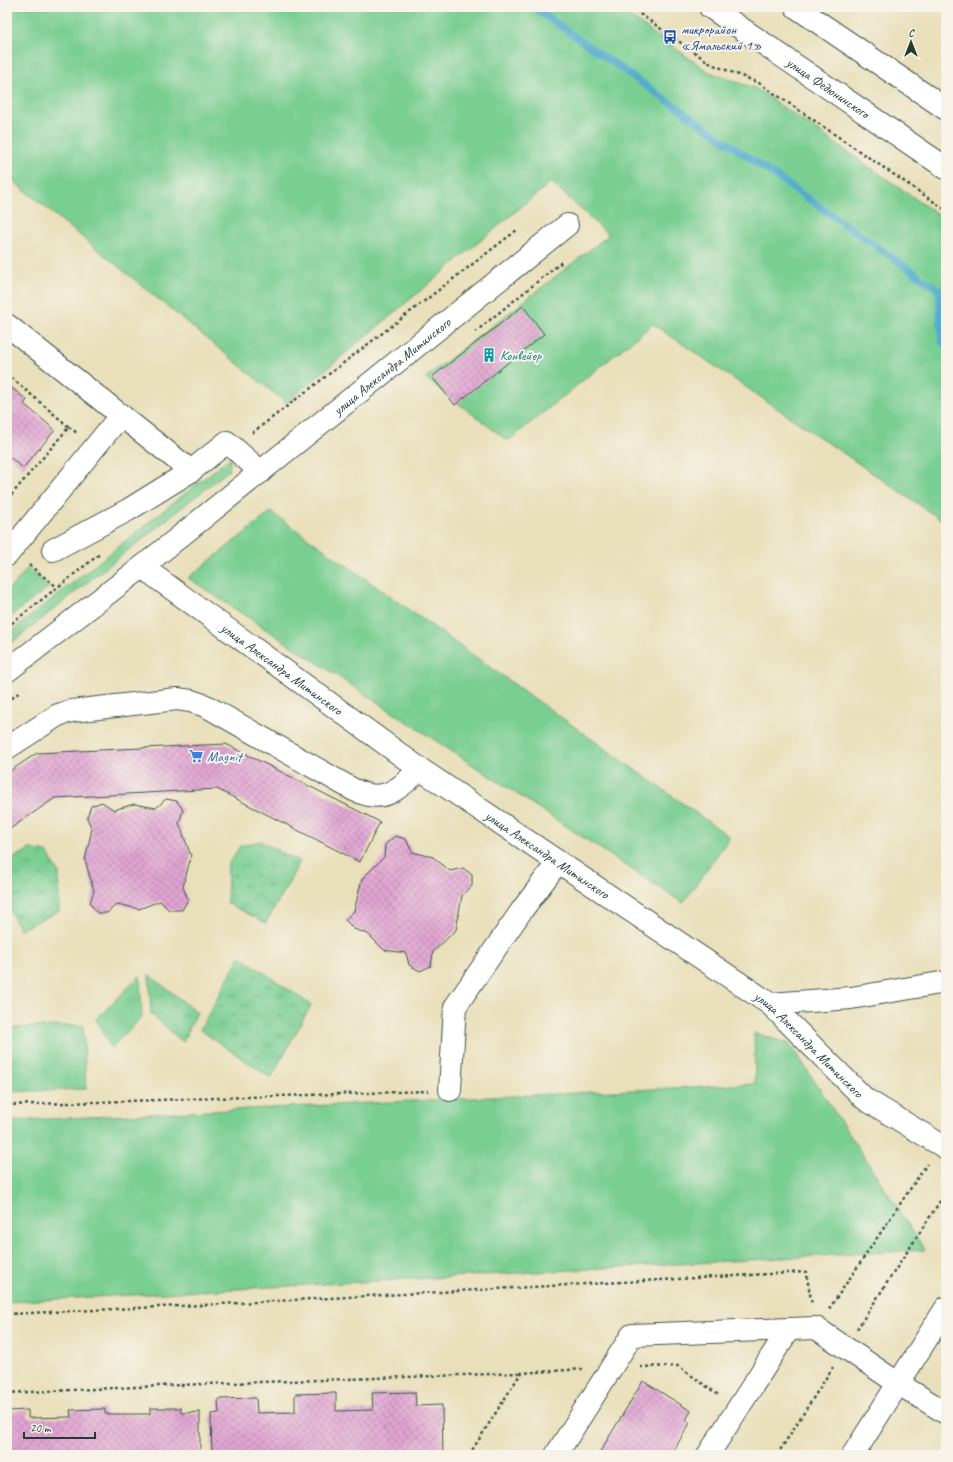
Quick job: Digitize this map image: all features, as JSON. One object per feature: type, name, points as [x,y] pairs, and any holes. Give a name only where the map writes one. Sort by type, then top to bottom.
[{"type":"main road","name":"улица Федюнинского","points":[[710,7],[946,168]]},
{"type":"main road","points":[[802,10],[946,109]]},
{"type":"main road","name":"улица Александра Митинского","points":[[7,671],[142,567],[567,224]]},
{"type":"main road","points":[[7,324],[191,471]]},
{"type":"main road","points":[[9,553],[121,414]]},
{"type":"main road","points":[[53,550],[128,510],[191,471],[227,442],[261,472]]},
{"type":"main road","name":"улица Александра Митинского","points":[[142,567],[420,769],[770,1004],[865,1100],[943,1146]]},
{"type":"main road","points":[[7,748],[58,715],[72,711],[177,699],[191,701],[206,706],[354,790],[370,796],[385,794],[399,788],[420,769]]},
{"type":"main road","points":[[450,1090],[455,1007],[522,910],[558,862]]},
{"type":"main road","points":[[770,1004],[851,998],[946,982]]},
{"type":"main road","points":[[853,1455],[946,1308]]},
{"type":"main road","points":[[556,1455],[632,1335],[816,1328],[899,1384],[946,1413]]},
{"type":"main road","points":[[708,1455],[789,1329]]},
{"type":"path","points":[[630,7],[711,64],[759,83],[946,210]]},
{"type":"path","points":[[234,448],[517,230]]},
{"type":"path","points":[[7,374],[69,427],[7,500]]},
{"type":"path","points":[[7,627],[106,549]]},
{"type":"path","points":[[9,553],[57,587]]},
{"type":"path","points":[[7,1105],[450,1090]]},
{"type":"path","points":[[816,1328],[943,1146]]},
{"type":"path","points":[[777,1455],[946,1192]]},
{"type":"path","points":[[7,1314],[806,1272],[816,1328]]},
{"type":"path","points":[[7,1393],[195,1384],[521,1373]]},
{"type":"green space","points":[[7,7],[616,7],[709,72],[757,89],[946,220],[946,523],[653,324],[508,441],[425,378],[609,235],[551,182],[286,403],[7,176]]},
{"type":"green space","points":[[231,457],[229,470],[10,644],[7,641],[7,635]]},
{"type":"green space","points":[[271,512],[730,837],[683,903],[188,578]]},
{"type":"green space","points":[[28,568],[49,587],[7,619],[7,592]]},
{"type":"green space","points":[[260,841],[300,862],[266,923],[227,903],[228,865],[240,846]]},
{"type":"green space","points":[[30,849],[47,852],[59,873],[59,911],[20,930],[7,906],[7,862]]},
{"type":"green space","points":[[240,956],[311,1005],[271,1078],[200,1030]]},
{"type":"green space","points":[[149,975],[197,1012],[183,1042],[151,1014]]},
{"type":"green space","points":[[140,976],[142,1017],[111,1048],[96,1019]]},
{"type":"green space","points":[[83,1025],[86,1089],[7,1092],[7,1028]]},
{"type":"green space","points":[[754,1033],[790,1044],[925,1250],[7,1302],[7,1121],[755,1084]]},
{"type":"building","name":"Конвейер","points":[[523,306],[544,334],[455,405],[432,377]]},
{"type":"building","points":[[7,384],[27,400],[24,404],[55,430],[23,468],[7,455]]},
{"type":"building","points":[[226,744],[380,822],[360,862],[217,789],[55,798],[7,831],[7,773],[37,753]]},
{"type":"building","points":[[166,799],[177,801],[183,810],[179,823],[191,856],[183,887],[188,900],[182,910],[169,910],[160,901],[139,909],[117,904],[107,913],[97,913],[90,903],[94,891],[85,860],[92,829],[87,818],[91,806],[102,802],[114,810],[134,804],[156,808]]},
{"type":"building","points":[[395,836],[406,839],[412,852],[433,857],[450,871],[463,868],[472,875],[472,886],[462,895],[456,930],[433,952],[431,966],[420,971],[409,965],[406,953],[384,950],[368,934],[354,929],[345,920],[354,911],[362,879],[384,857],[385,845]]},
{"type":"building","points":[[643,1381],[691,1411],[686,1420],[690,1423],[671,1455],[598,1455]]},
{"type":"building","points":[[415,1392],[416,1406],[442,1405],[443,1455],[212,1455],[211,1414],[219,1413],[218,1399],[256,1398],[257,1413],[295,1412],[295,1394],[336,1393],[336,1411],[373,1410],[372,1393]]},
{"type":"building","points":[[150,1408],[181,1408],[181,1413],[200,1412],[200,1455],[7,1455],[7,1411],[28,1410],[28,1418],[71,1417],[70,1410],[105,1409],[105,1414],[150,1414]]},
{"type":"waterway","points":[[533,7],[939,290],[942,342],[946,345]]},
{"type":"place","name":"микрорайон «Ямальский 1»","points":[[670,37]]},
{"type":"place","name":"Конвейер","points":[[489,355]]},
{"type":"place","name":"Magnit","points":[[196,756]]}]
